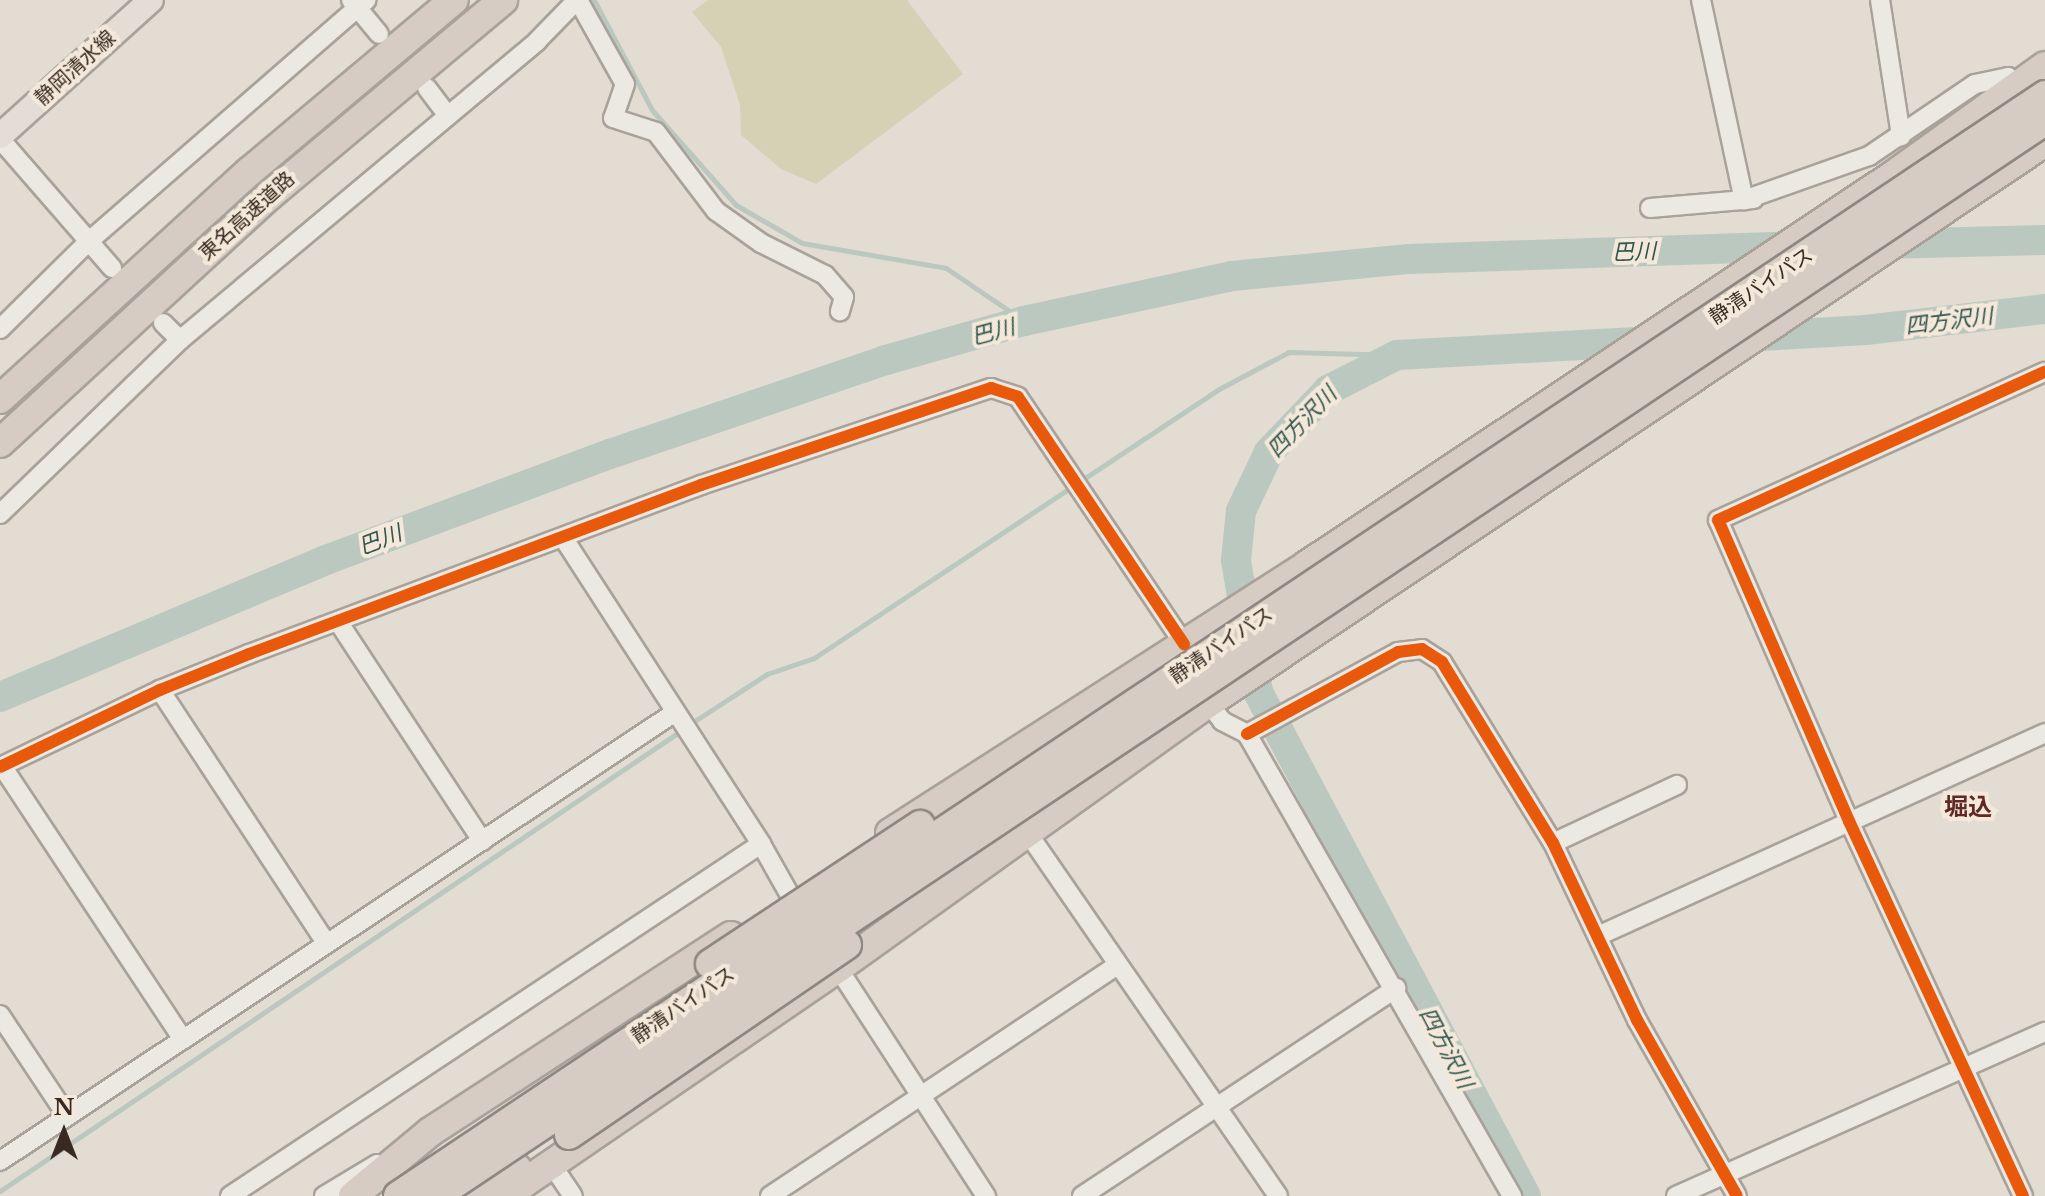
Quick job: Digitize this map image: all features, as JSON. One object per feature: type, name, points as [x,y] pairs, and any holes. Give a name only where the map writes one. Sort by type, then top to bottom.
[{"type":"highway","name":"東名高速道路","points":[[0,399],[250,171],[454,0]]},
{"type":"highway","name":"東名高速道路","points":[[0,443],[270,195],[503,0]]},
{"type":"highway","points":[[371,1196],[878,851],[1073,730],[1598,370],[1863,195],[1892,176],[2036,100],[2045,66]]},
{"type":"highway","name":"静清バイパス","points":[[398,1196],[1178,657],[2036,100]]},
{"type":"highway","name":"静清バイパス","points":[[436,1196],[1208,692],[2036,100]]},
{"type":"highway","points":[[473,1196],[569,1135],[1124,755],[1208,692],[1727,356],[2045,142]]},
{"type":"highway","points":[[353,1196],[414,1145],[789,898],[1178,657]]},
{"type":"highway","points":[[505,1196],[838,968],[1027,832],[1208,692]]},
{"type":"main road","name":"静岡清水線","points":[[0,138],[151,0]]},
{"type":"street","points":[[0,514],[180,340],[447,115],[577,0],[625,84],[613,118],[656,132],[716,211],[761,243],[825,275],[844,297],[840,311]]},
{"type":"street","points":[[1701,0],[1744,200]]},
{"type":"street","points":[[1880,0],[1901,136]]},
{"type":"street","points":[[0,329],[88,242],[358,2],[379,34]]},
{"type":"street","points":[[1744,200],[1869,156],[1975,84],[2008,77],[2036,100]]},
{"type":"street","points":[[427,88],[447,115]]},
{"type":"street","points":[[0,138],[112,268]]},
{"type":"street","points":[[1650,208],[1771,198],[1861,168],[1892,176]]},
{"type":"street","points":[[163,323],[180,340]]},
{"type":"street","points":[[2023,1196],[1849,821],[1718,520],[2045,372]]},
{"type":"street","points":[[183,1039],[1,766],[160,690],[715,480],[991,388],[1018,397],[1178,657],[1208,692],[1222,721],[1251,731],[1512,1196]]},
{"type":"street","points":[[564,539],[761,844],[789,898],[986,1196]]},
{"type":"street","points":[[339,623],[482,841]]},
{"type":"street","points":[[1251,731],[1398,652],[1422,649],[1442,662],[1553,843],[1600,935],[1637,1020],[1737,1196]]},
{"type":"street","points":[[160,690],[326,943]]},
{"type":"street","points":[[0,1161],[674,713]]},
{"type":"street","points":[[1600,935],[2045,733]]},
{"type":"street","points":[[1553,843],[1677,785]]},
{"type":"street","points":[[1027,832],[1116,966],[1278,1196]]},
{"type":"street","points":[[230,1196],[761,844]]},
{"type":"street","points":[[770,1196],[1116,966]]},
{"type":"street","points":[[1082,1196],[1396,988]]},
{"type":"street","points":[[0,1015],[67,1116]]},
{"type":"street","points":[[1676,1196],[2045,1032]]},
{"type":"street","points":[[324,1196],[414,1145]]},
{"type":"street","points":[[552,1165],[573,1196]]},
{"type":"shaded area","points":[[708,0],[907,0],[963,74],[816,184],[781,169],[741,135],[740,105],[721,47],[692,12]]},
{"type":"waterway","points":[[594,0],[652,110],[736,205],[802,243],[946,268],[1024,321]]},
{"type":"waterway","name":"巴川","points":[[1880,244],[2045,240]]},
{"type":"waterway","name":"巴川","points":[[0,697],[326,560],[610,454],[886,360],[1024,321],[1232,276],[1409,259],[1800,246]]},
{"type":"waterway","name":"四方沢川","points":[[1743,337],[1866,330],[2045,309]]},
{"type":"waterway","name":"四方沢川","points":[[1526,1196],[1258,692],[1236,560],[1241,511],[1269,452],[1328,390],[1397,355],[1655,341]]},
{"type":"waterway","points":[[690,724],[767,674],[814,658],[1219,389],[1289,352],[1397,355]]},
{"type":"waterway","points":[[0,1191],[682,730]]},
{"type":"cycle path","points":[[2023,1196],[1849,821],[1718,520],[2045,372]]},
{"type":"cycle path","points":[[0,767],[160,690],[249,654],[701,485],[991,388],[1018,397],[1184,644]]},
{"type":"cycle path","points":[[1247,734],[1398,652],[1422,649],[1442,662],[1553,843],[1637,1020],[1737,1196]]},
{"type":"district","name":"堀込","points":[[1968,807]]}]
